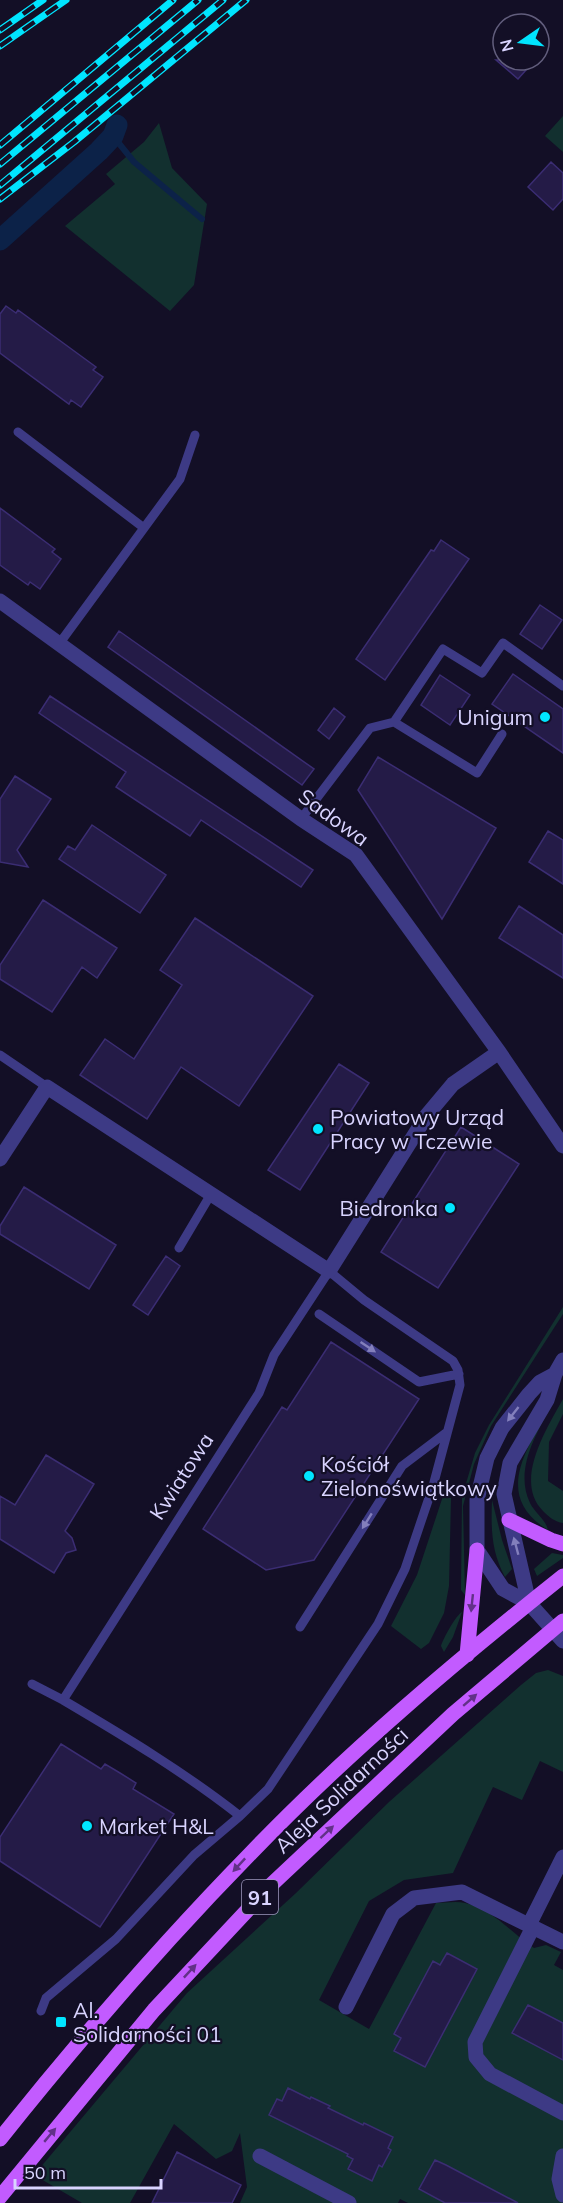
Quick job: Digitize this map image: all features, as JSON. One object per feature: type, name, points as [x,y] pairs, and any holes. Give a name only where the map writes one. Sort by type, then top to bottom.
[{"type":"main road","points":[[510,1520],[563,1544]]},
{"type":"main road","points":[[467,1655],[477,1550]]},
{"type":"main road","name":"Aleja Solidarności","points":[[0,2139],[64,2059],[149,1961],[252,1851],[372,1736],[563,1576]]},
{"type":"main road","name":"Aleja Solidarności","points":[[0,2197],[154,2010],[271,1885],[453,1714],[560,1630]]},
{"type":"street","name":"Sadowa","points":[[0,601],[301,819],[356,855],[499,1052],[563,1146]]},
{"type":"street","name":"Kwiatowa","points":[[329,1271],[427,1115],[453,1084],[499,1052]]},
{"type":"street","points":[[0,1158],[47,1087],[329,1271]]},
{"type":"street","points":[[530,1603],[504,1494],[510,1463],[548,1400],[555,1374],[563,1360]]},
{"type":"street","points":[[555,1374],[540,1382],[529,1394],[502,1428],[487,1458],[477,1500],[477,1550],[503,1589],[530,1603],[560,1630]]},
{"type":"street","points":[[563,1857],[475,2042],[477,2057],[490,2074],[563,2113]]},
{"type":"street","points":[[345,2007],[393,1914],[414,1898],[462,1892],[563,1942]]},
{"type":"street","points":[[260,2156],[349,2203]]},
{"type":"street","points":[[563,2156],[559,2179],[563,2195]]},
{"type":"lane","points":[[18,432],[144,528]]},
{"type":"lane","points":[[59,644],[180,479],[195,435]]},
{"type":"lane","points":[[301,819],[370,728],[394,722],[443,649],[482,673],[503,643],[563,686]]},
{"type":"lane","points":[[394,722],[477,773],[502,734]]},
{"type":"lane","points":[[0,1055],[47,1087]]},
{"type":"lane","points":[[179,1248],[211,1194]]},
{"type":"lane","points":[[41,2011],[46,1998],[116,1939],[194,1855],[268,1789],[378,1624],[405,1569],[421,1527],[460,1385],[459,1374],[453,1361],[364,1300],[329,1271]]},
{"type":"lane","name":"Kwiatowa","points":[[63,1700],[259,1394],[274,1354],[329,1271]]},
{"type":"lane","points":[[319,1314],[419,1382],[459,1374]]},
{"type":"lane","points":[[300,1627],[402,1466],[447,1432]]},
{"type":"lane","points":[[32,1684],[136,1743],[211,1793],[240,1816]]},
{"type":"green space","points":[[563,116],[563,152],[545,136]]},
{"type":"green space","points":[[159,123],[172,168],[207,204],[194,285],[170,311],[65,226],[115,184],[106,174],[144,142]]},
{"type":"green space","points":[[563,1307],[563,1314],[491,1426],[474,1464],[463,1506],[465,1595],[461,1590],[462,1497],[475,1453],[489,1425]]},
{"type":"green space","points":[[563,1399],[563,1414],[549,1442],[548,1481],[563,1491],[563,1523],[552,1519],[543,1511],[535,1499],[531,1485],[536,1455]]},
{"type":"green space","points":[[548,1411],[532,1444],[525,1467],[525,1479],[530,1503],[548,1530],[532,1517],[522,1503],[518,1489],[519,1474],[524,1458]]},
{"type":"green space","points":[[443,1496],[451,1498],[449,1586],[444,1613],[429,1643],[421,1649],[391,1626],[417,1575]]},
{"type":"green space","points":[[492,1500],[512,1569],[505,1577],[497,1558],[493,1539]]},
{"type":"green space","points":[[552,1553],[563,1555],[563,1558],[537,1576],[534,1569]]},
{"type":"green space","points":[[462,1612],[453,1637],[444,1652],[442,1643],[453,1622]]},
{"type":"green space","points":[[548,1670],[563,1676],[563,1772],[540,1761],[522,1800],[493,1787],[453,1873],[404,1880],[369,1901],[319,2000],[369,2029],[436,1903],[462,1902],[475,1906],[493,1916],[534,1948],[546,1945],[561,1952],[554,1965],[563,1970],[563,2203],[408,2203],[400,2199],[398,2203],[240,2203],[247,2187],[240,2133],[232,2151],[216,2159],[174,2124],[130,2203],[82,2203],[34,2175],[187,1993],[296,1893],[389,1802],[521,1685],[536,1673]]},
{"type":"building","points":[[510,72],[524,72],[518,79]]},
{"type":"building","points":[[551,162],[563,173],[563,199],[553,210],[528,187]]},
{"type":"building","points":[[6,306],[16,313],[18,310],[96,367],[93,370],[103,377],[81,407],[71,400],[69,404],[0,353],[0,314]]},
{"type":"building","points":[[0,508],[55,549],[52,552],[61,559],[40,589],[30,582],[28,585],[0,565]]},
{"type":"building","points":[[441,540],[469,559],[385,680],[356,659],[431,550],[434,551]]},
{"type":"building","points":[[540,605],[562,620],[542,649],[520,634]]},
{"type":"building","points":[[119,631],[314,769],[302,785],[108,647]]},
{"type":"building","points":[[513,674],[563,709],[563,753],[492,704]]},
{"type":"building","points":[[440,675],[470,695],[450,725],[421,705]]},
{"type":"building","points":[[50,696],[313,870],[301,887],[201,820],[190,836],[116,787],[126,772],[39,713]]},
{"type":"building","points":[[334,708],[345,717],[329,739],[318,730]]},
{"type":"building","points":[[378,757],[496,828],[442,919],[358,790]]},
{"type":"building","points":[[15,776],[51,799],[17,850],[28,867],[0,862],[0,799]]},
{"type":"building","points":[[92,825],[166,875],[140,913],[59,859],[68,846],[75,850]]},
{"type":"building","points":[[548,831],[563,840],[563,884],[529,862]]},
{"type":"building","points":[[43,900],[117,948],[97,978],[82,967],[52,1012],[0,979],[0,965]]},
{"type":"building","points":[[519,906],[563,935],[563,978],[499,938]]},
{"type":"building","points":[[195,918],[313,996],[239,1106],[181,1067],[147,1119],[80,1075],[105,1039],[134,1059],[182,985],[160,970]]},
{"type":"building","name":"Powiatowy Urząd Pracy w Tczewie","points":[[339,1064],[369,1083],[300,1190],[268,1170]]},
{"type":"building","name":"Biedronka","points":[[461,1127],[519,1164],[438,1288],[381,1252]]},
{"type":"building","points":[[24,1187],[116,1245],[89,1289],[0,1234],[0,1226]]},
{"type":"building","points":[[166,1256],[180,1266],[148,1315],[133,1305]]},
{"type":"building","points":[[331,1342],[419,1399],[314,1560],[266,1570],[203,1529],[282,1407],[287,1410]]},
{"type":"building","points":[[46,1455],[94,1484],[65,1531],[72,1538],[76,1550],[66,1553],[54,1573],[0,1539],[0,1496],[15,1505]]},
{"type":"building","name":"Market H&L","points":[[61,1744],[101,1769],[105,1764],[120,1773],[136,1783],[133,1789],[174,1814],[100,1927],[0,1861],[0,1837]]},
{"type":"building","points":[[447,1953],[477,1969],[425,2067],[394,2051],[401,2038],[394,2034],[433,1961],[440,1965]]},
{"type":"building","points":[[528,2005],[563,2023],[563,2060],[512,2033]]},
{"type":"building","points":[[288,2088],[330,2106],[328,2108],[363,2125],[364,2123],[393,2137],[388,2148],[391,2150],[382,2167],[379,2165],[372,2181],[348,2169],[353,2159],[347,2156],[348,2154],[269,2115],[277,2099],[282,2101]]},
{"type":"building","points":[[177,2152],[241,2185],[232,2203],[152,2203]]},
{"type":"building","points":[[435,2160],[518,2203],[445,2203],[419,2189]]},
{"type":"waterway","points":[[0,240],[99,151],[113,136],[117,125]]},
{"type":"waterway","points":[[113,136],[134,162],[202,219]]},
{"type":"railway","points":[[0,30],[43,0]]},
{"type":"railway","points":[[0,46],[66,0]]},
{"type":"railway","points":[[0,145],[173,0]]},
{"type":"railway","points":[[0,164],[198,0]]},
{"type":"railway","points":[[0,185],[223,0]]},
{"type":"railway","points":[[0,199],[74,142],[246,0]]},
{"type":"place","name":"Unigum","points":[[545,717]]},
{"type":"place","name":"Powiatowy Urząd Pracy w Tczewie","points":[[318,1129]]},
{"type":"place","name":"Biedronka","points":[[450,1208]]},
{"type":"place","name":"Kościół Zielonoświątkowy","points":[[309,1476]]},
{"type":"place","name":"Market H&L","points":[[87,1826]]},
{"type":"place","name":"Al. Solidarności 01","points":[[61,2022]]}]
